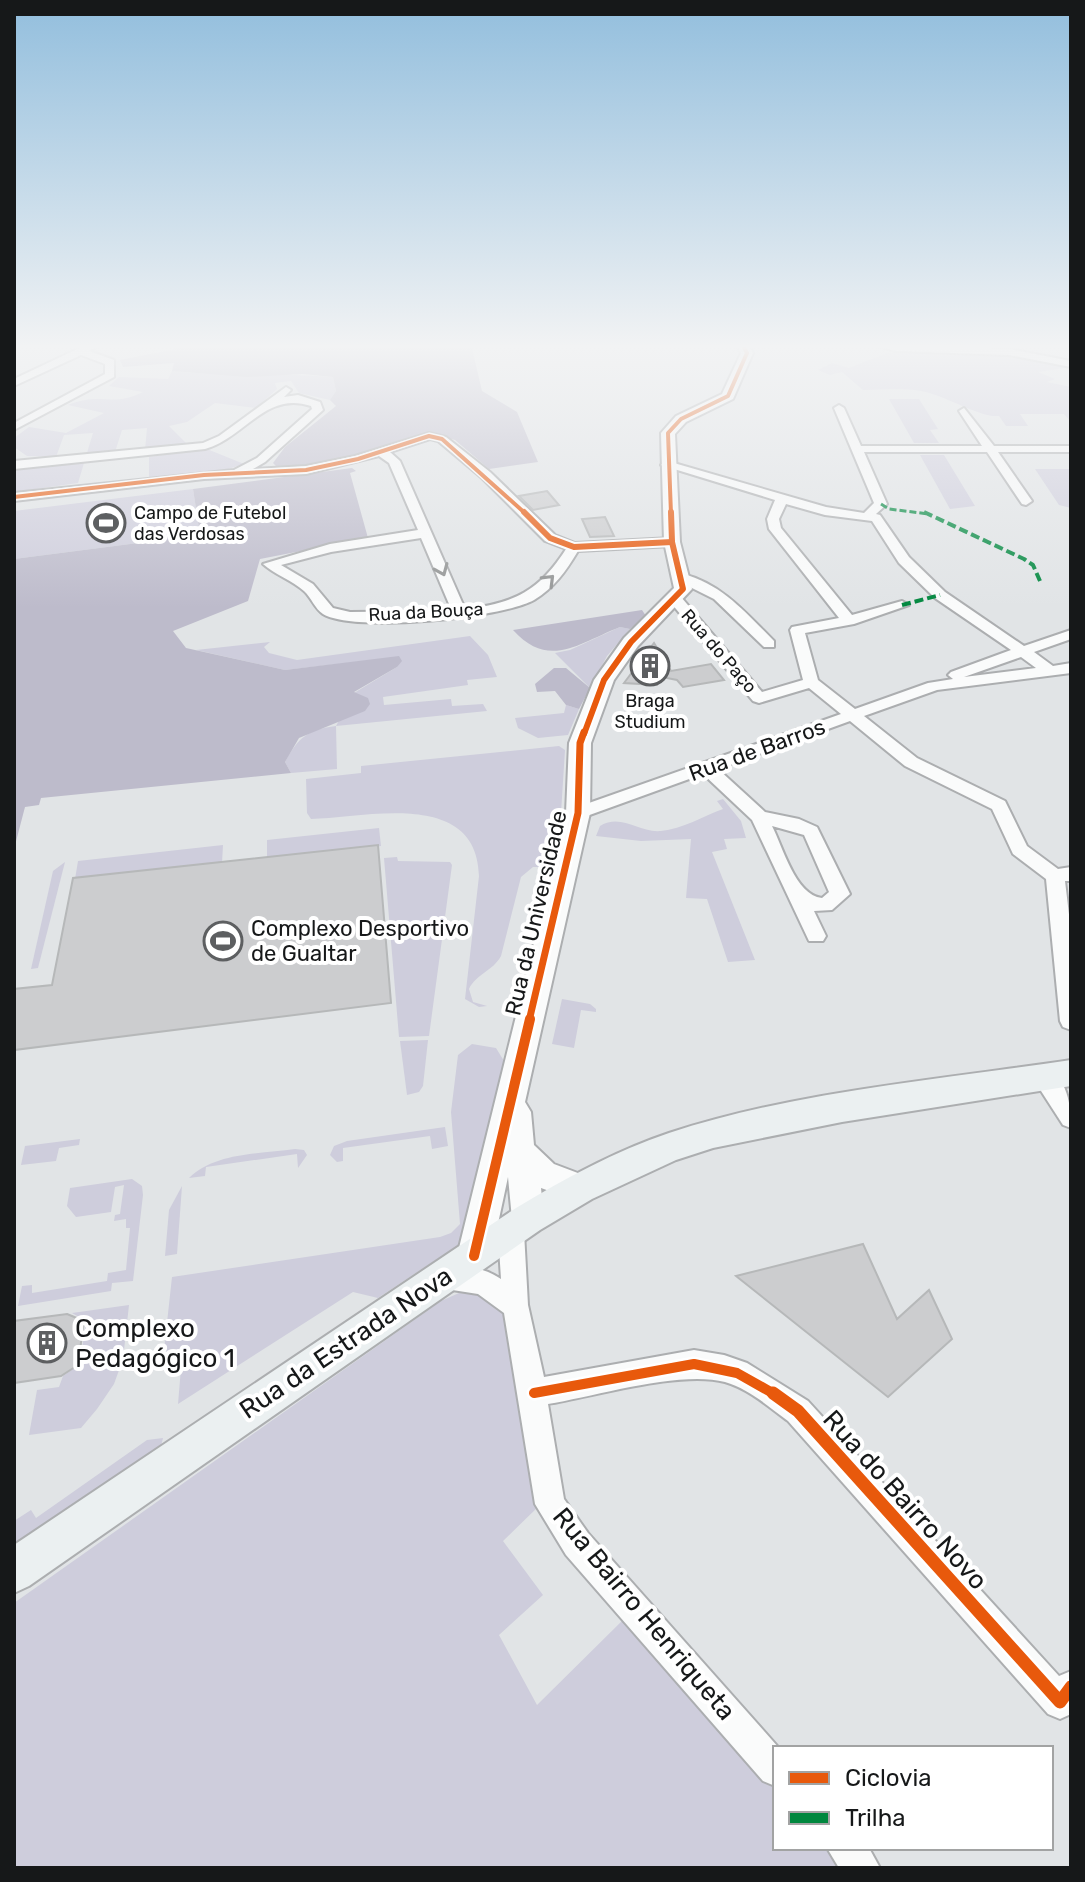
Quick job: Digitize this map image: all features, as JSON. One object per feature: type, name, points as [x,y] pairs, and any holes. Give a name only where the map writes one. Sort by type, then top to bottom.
[{"type":"main road","name":"Rua da Estrada Nova","points":[[14,1571],[474,1256],[580,1188],[668,1148],[713,1134],[842,1108],[1057,1075]]},
{"type":"street","points":[[17,463],[205,446],[232,432]]},
{"type":"street","points":[[234,474],[261,460],[295,432]]},
{"type":"street","points":[[669,432],[667,465],[672,542],[683,578],[700,581],[769,644]]},
{"type":"street","points":[[849,432],[881,504]]},
{"type":"street","points":[[978,432],[1026,501]]},
{"type":"street","points":[[994,432],[1043,503]]},
{"type":"street","points":[[14,497],[323,468],[383,453],[422,437],[442,439],[486,475],[550,538],[574,547],[672,542]]},
{"type":"street","points":[[857,449],[1071,449]]},
{"type":"street","points":[[383,453],[394,461],[460,613]]},
{"type":"street","points":[[261,460],[278,472]]},
{"type":"street","points":[[667,465],[825,511],[867,516],[881,522],[904,560],[919,577],[1051,671]]},
{"type":"street","points":[[782,499],[866,506],[881,504]]},
{"type":"street","points":[[782,499],[773,519],[775,529],[849,621]]},
{"type":"street","points":[[867,516],[881,504]]},
{"type":"street","name":"Rua da Bouça","points":[[426,533],[330,548],[270,564],[308,587],[334,613],[379,616],[460,613],[486,610],[526,599],[558,572],[574,547]]},
{"type":"street","name":"Rua da Universidade","points":[[474,1256],[508,1159],[516,1084],[578,813],[580,743],[604,680],[631,642],[676,600],[683,589],[683,578]]},
{"type":"street","name":"Rua do Paço","points":[[676,600],[759,698],[811,682]]},
{"type":"street","points":[[902,605],[849,621],[797,630],[811,682],[911,762],[999,805],[1020,850],[1063,875],[1071,1021]]},
{"type":"street","points":[[934,686],[1071,634]]},
{"type":"street","points":[[934,686],[1071,668]]},
{"type":"street","name":"Rua de Barros","points":[[578,813],[934,686]]},
{"type":"street","points":[[708,769],[759,817],[816,936]]},
{"type":"street","points":[[759,817],[799,825],[811,831],[840,894],[825,905],[808,903],[796,893]]},
{"type":"street","points":[[1057,1075],[1071,1118]]},
{"type":"street","points":[[519,1226],[508,1193],[508,1159],[580,1188]]},
{"type":"street","name":"Rua Bairro Henriqueta","points":[[519,1226],[515,1305],[534,1393],[550,1504],[577,1544],[773,1767]]},
{"type":"street","points":[[442,1278],[483,1282],[515,1305]]},
{"type":"street","name":"Rua do Bairro Novo","points":[[534,1393],[694,1364],[721,1365],[757,1381],[798,1411],[1060,1702],[1071,1687]]},
{"type":"street","points":[[847,1850],[862,1868]]},
{"type":"shaded area","points":[[22,432],[121,432],[115,452],[86,456],[93,433],[64,435],[56,457],[27,456],[14,447],[14,438]]},
{"type":"shaded area","points":[[147,432],[175,432],[188,445],[145,450]]},
{"type":"shaded area","points":[[304,432],[525,432],[538,462],[489,469],[455,440],[434,434],[321,465],[276,466],[273,463],[285,447]]},
{"type":"shaded area","points":[[908,432],[931,432],[939,443],[914,443]]},
{"type":"shaded area","points":[[207,449],[244,464],[225,470],[149,477],[149,457]]},
{"type":"shaded area","points":[[920,455],[944,455],[975,506],[950,509]]},
{"type":"shaded area","points":[[84,463],[78,483],[14,492],[14,470]]},
{"type":"shaded area","points":[[352,468],[356,471],[350,473],[368,538],[260,559],[248,601],[173,631],[186,648],[285,670],[399,656],[402,661],[397,667],[354,692],[368,698],[370,704],[365,711],[299,738],[285,762],[291,773],[41,798],[39,805],[25,807],[14,849],[14,559],[200,535],[193,489]]},
{"type":"shaded area","points":[[1035,469],[1071,469],[1071,508],[1059,505]]},
{"type":"shaded area","name":"Campo de Futebol das Verdosas","points":[[193,489],[200,535],[14,559],[14,511]]},
{"type":"shaded area","points":[[642,610],[646,616],[630,629],[620,627],[565,650],[539,649],[513,630]]},
{"type":"shaded area","points":[[620,627],[630,629],[607,656],[590,688],[555,653],[570,650]]},
{"type":"shaded area","points":[[470,636],[488,655],[497,677],[467,680],[468,685],[383,697],[384,705],[451,699],[452,706],[483,704],[487,711],[336,726],[354,693],[397,667],[399,657],[285,670],[196,650],[270,642],[264,647],[269,653],[297,660]]},
{"type":"shaded area","points":[[554,668],[566,668],[590,688],[579,709],[566,705],[555,691],[537,692],[535,684]]},
{"type":"shaded area","points":[[566,705],[579,709],[568,735],[538,738],[518,728],[515,718],[564,713]]},
{"type":"shaded area","points":[[336,726],[337,769],[291,773],[285,762],[299,741],[311,732]]},
{"type":"shaded area","points":[[559,746],[565,750],[561,813],[549,867],[533,867],[521,877],[501,956],[469,989],[473,1002],[487,1006],[479,1007],[465,999],[479,876],[473,848],[459,830],[439,819],[414,814],[311,819],[307,813],[306,779],[361,773],[361,766]]},
{"type":"shaded area","points":[[723,799],[741,821],[746,838],[724,839],[727,849],[712,852],[755,960],[728,962],[707,899],[686,898],[691,839],[641,841],[596,836],[600,826],[616,822],[653,831],[677,828],[723,809],[717,801]]},
{"type":"shaded area","points":[[379,828],[381,846],[267,858],[267,840]]},
{"type":"shaded area","points":[[223,845],[222,863],[75,879],[78,861]]},
{"type":"shaded area","points":[[397,857],[398,861],[450,862],[452,865],[429,1036],[399,1037],[384,858]]},
{"type":"shaded area","points":[[65,862],[38,968],[31,969],[53,871]]},
{"type":"shaded area","points":[[562,999],[590,1004],[596,1009],[596,1012],[581,1010],[574,1048],[552,1044]]},
{"type":"shaded area","points":[[428,1040],[423,1086],[419,1092],[407,1095],[400,1041]]},
{"type":"shaded area","points":[[472,1044],[496,1048],[504,1061],[466,1240],[378,1298],[353,1292],[178,1404],[181,1368],[171,1358],[163,1359],[172,1277],[440,1237],[451,1233],[460,1224],[451,1112],[458,1055]]},
{"type":"shaded area","points":[[445,1127],[448,1146],[432,1149],[430,1136],[343,1148],[343,1161],[337,1162],[330,1155],[334,1146],[347,1141]]},
{"type":"shaded area","points":[[80,1139],[79,1145],[59,1148],[56,1161],[21,1165],[25,1146]]},
{"type":"shaded area","points":[[304,1150],[307,1155],[298,1168],[297,1154],[206,1167],[205,1176],[189,1178],[200,1169],[225,1159]]},
{"type":"shaded area","points":[[132,1179],[142,1186],[143,1195],[133,1281],[112,1283],[111,1291],[18,1306],[22,1286],[32,1285],[32,1293],[107,1281],[108,1273],[126,1270],[130,1228],[126,1228],[126,1219],[114,1221],[115,1215],[120,1214],[124,1185],[115,1187],[111,1212],[76,1217],[67,1206],[70,1188]]},
{"type":"shaded area","points":[[182,1186],[177,1254],[165,1256],[169,1210]]},
{"type":"shaded area","points":[[459,1293],[480,1294],[507,1308],[539,1506],[503,1541],[543,1595],[499,1635],[537,1705],[628,1615],[773,1784],[773,1850],[830,1850],[846,1868],[14,1868],[14,1603],[441,1301]]},
{"type":"shaded area","points":[[129,1305],[123,1359],[114,1384],[97,1409],[81,1428],[29,1435],[37,1390],[59,1387],[63,1376],[80,1364],[86,1321],[72,1313]]},
{"type":"shaded area","points":[[163,1438],[161,1446],[14,1546],[14,1521],[31,1510],[36,1518],[147,1440]]},
{"type":"building","points":[[547,491],[559,505],[533,510],[519,496]]},
{"type":"building","points":[[605,517],[614,536],[590,537],[582,519]]},
{"type":"building","name":"Braga Studium","points":[[654,643],[671,671],[711,664],[724,680],[683,687],[677,680],[662,677],[657,685],[624,683]]},
{"type":"building","name":"Complexo Desportivo de Gualtar","points":[[378,845],[391,1003],[14,1050],[14,989],[52,985],[73,878]]},
{"type":"building","points":[[863,1244],[897,1319],[929,1290],[952,1339],[888,1397],[736,1276]]},
{"type":"building","name":"Complexo Pedagógico 1","points":[[67,1314],[84,1321],[78,1365],[61,1376],[14,1383],[14,1321]]},
{"type":"marked path","points":[[881,504],[889,509],[925,512],[1024,559],[1033,565],[1040,581]]},
{"type":"marked path","points":[[902,605],[940,595]]},
{"type":"cycle path","points":[[474,1256],[578,813],[580,743],[604,680],[631,642],[683,589],[672,542],[669,432]]},
{"type":"cycle path","points":[[14,497],[204,475],[306,470],[358,459],[429,436],[442,439],[486,475],[550,538],[574,547],[672,542]]},
{"type":"cycle path","points":[[534,1393],[694,1364],[724,1369],[750,1378],[798,1411],[1060,1702],[1071,1687]]},
{"type":"place","name":"Campo de Futebol das Verdosas","points":[[106,523]]},
{"type":"place","name":"Braga Studium","points":[[650,666]]},
{"type":"place","name":"Complexo Desportivo de Gualtar","points":[[223,941]]},
{"type":"place","name":"Complexo Pedagógico 1","points":[[47,1343]]}]
